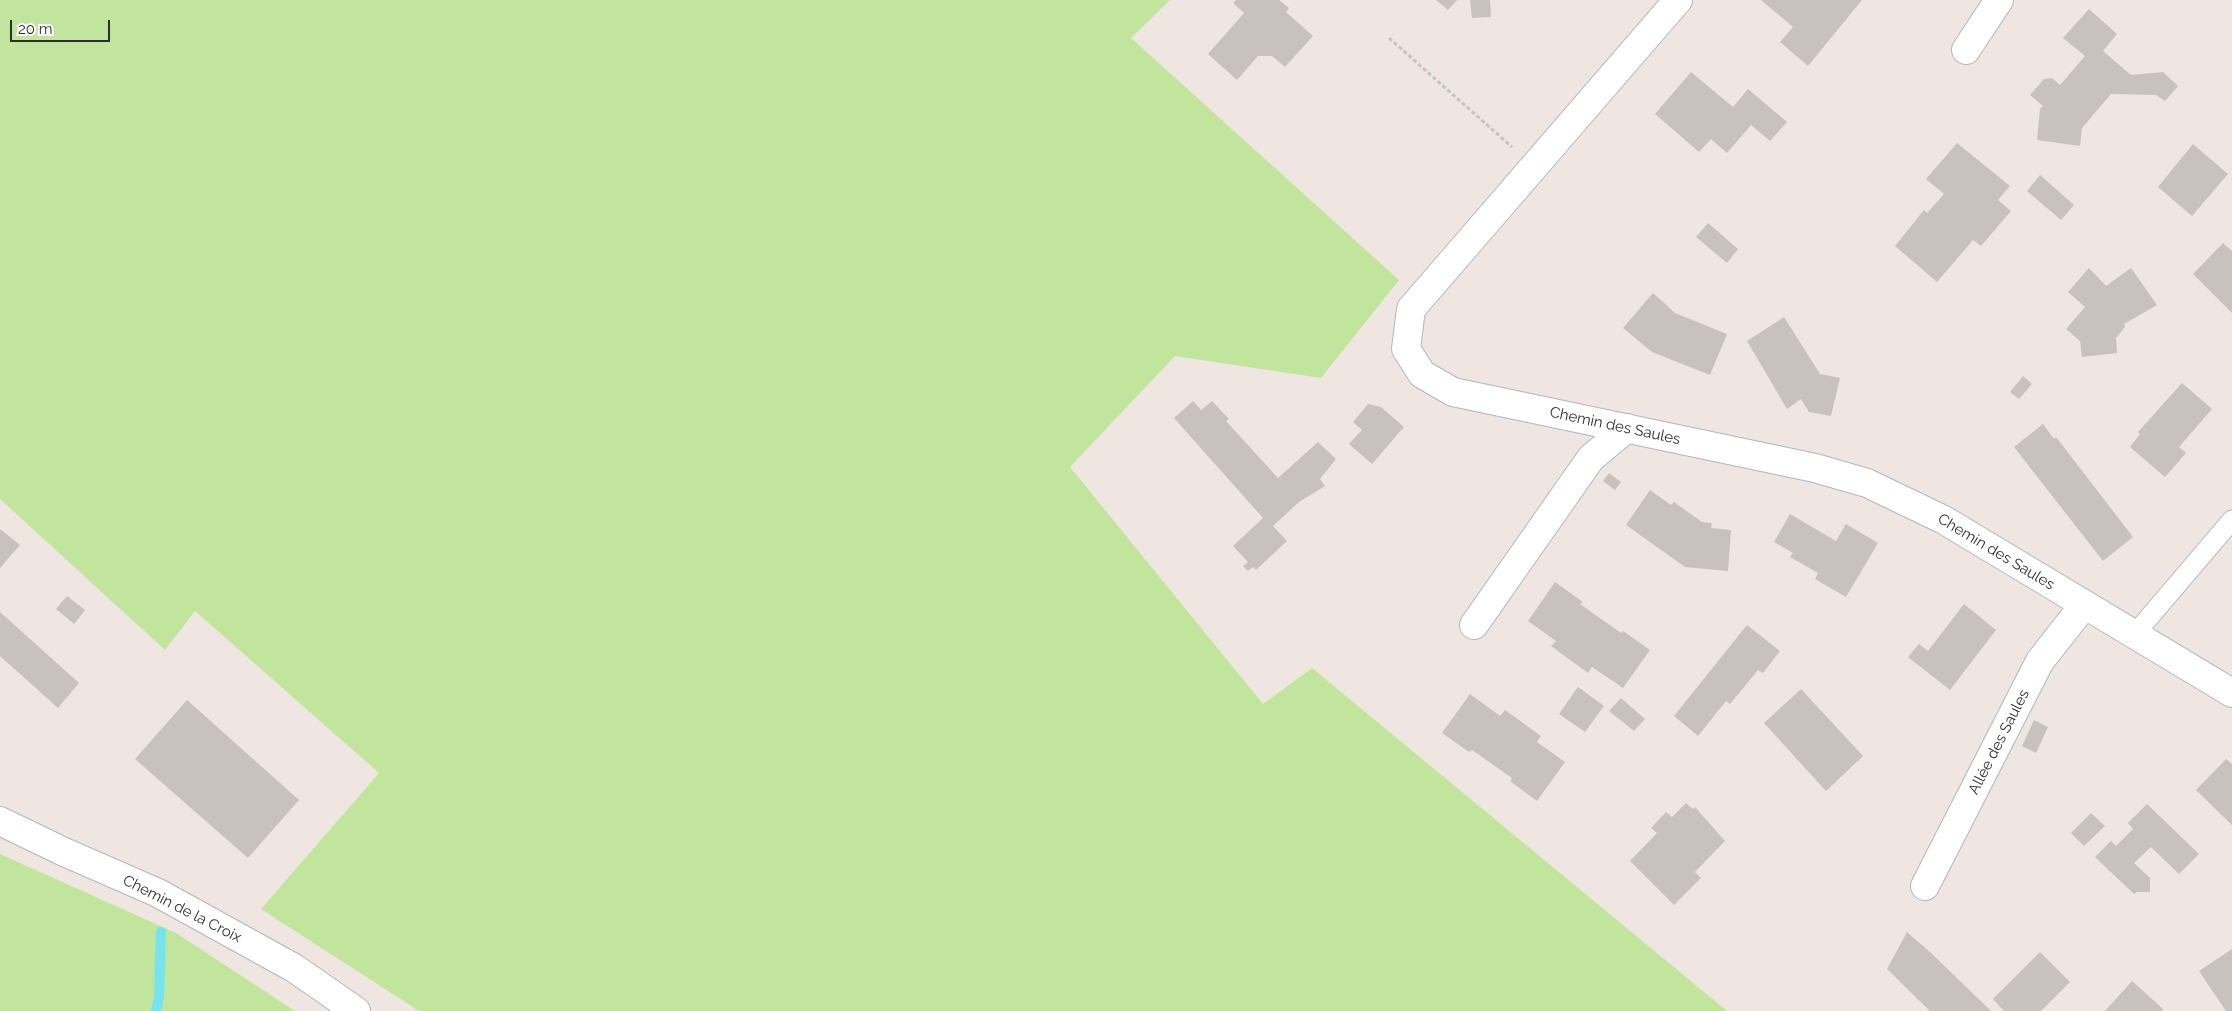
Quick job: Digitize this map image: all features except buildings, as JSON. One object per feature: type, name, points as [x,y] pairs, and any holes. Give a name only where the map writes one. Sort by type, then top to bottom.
[{"type":"street","name":"Chemin des Saules","points":[[1678,0],[1533,165],[1411,309],[1406,349],[1422,374],[1453,392],[1816,468],[1867,483],[1944,520],[2232,693]]},
{"type":"street","points":[[1966,50],[1999,0]]},
{"type":"street","points":[[1474,625],[1591,458],[1627,428]]},
{"type":"street","name":"Allée des Saules","points":[[1925,886],[2040,661],[2084,605]]},
{"type":"street","name":"Chemin de la Croix","points":[[0,821],[158,893],[294,968],[356,1011]]},
{"type":"lane","points":[[2134,635],[2232,520]]},
{"type":"path","points":[[1389,38],[1533,165]]},
{"type":"green space","points":[[0,0],[1170,0],[1131,38],[1399,280],[1321,378],[1175,356],[1070,467],[1263,704],[1312,668],[1727,1011],[419,1011],[261,909],[379,773],[195,611],[165,650],[0,499]]},
{"type":"green space","points":[[0,854],[176,933],[295,1011],[0,1011]]},
{"type":"waterway","points":[[156,1011],[159,998],[161,932]]}]
